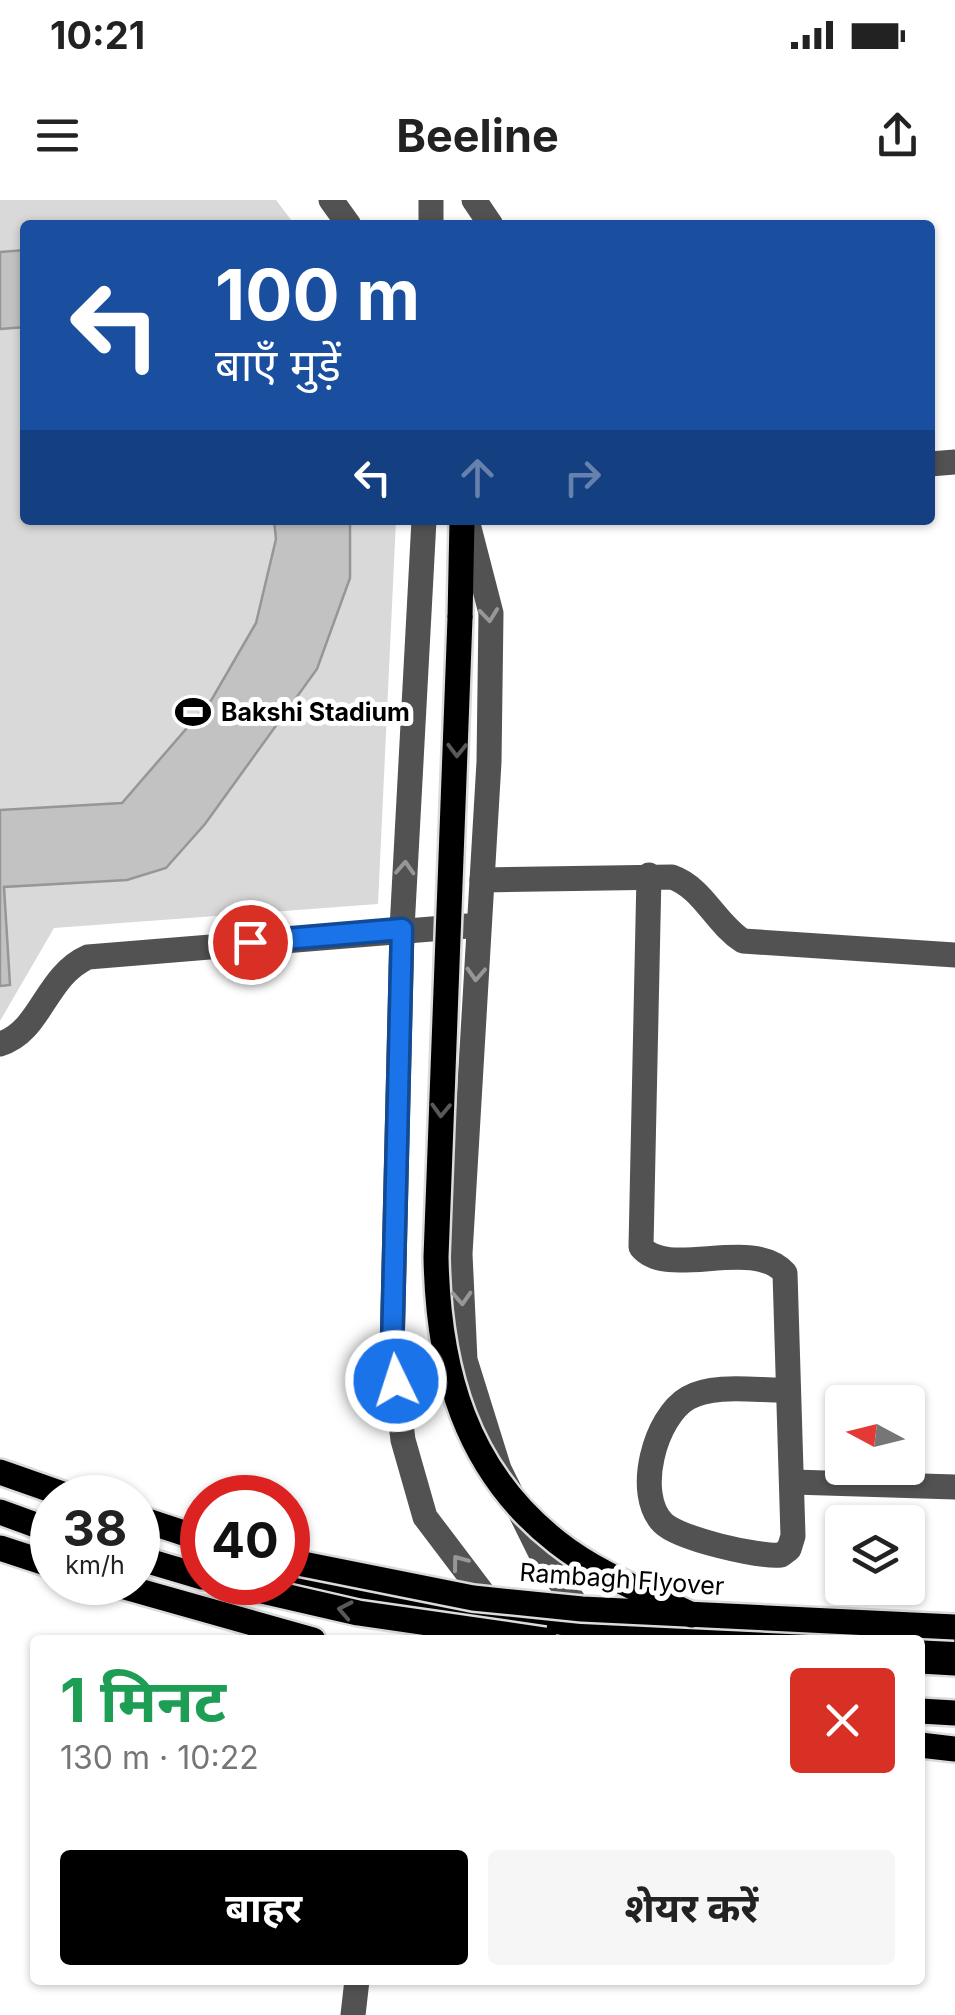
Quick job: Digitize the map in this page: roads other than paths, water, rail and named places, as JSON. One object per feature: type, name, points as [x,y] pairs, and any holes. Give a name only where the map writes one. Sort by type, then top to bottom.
[{"type":"main road","points":[[464,525],[436,1258],[437,1324],[448,1378],[467,1430],[517,1504],[558,1543],[692,1615]]},
{"type":"main road","points":[[0,1472],[30,1483]]},
{"type":"main road","points":[[0,1482],[30,1492]]},
{"type":"main road","points":[[0,1512],[30,1523]]},
{"type":"main road","points":[[0,1548],[30,1558]]},
{"type":"main road","name":"Rambagh Flyover","points":[[310,1566],[473,1598],[692,1615],[955,1626]]},
{"type":"main road","points":[[310,1577],[593,1629],[733,1635]]},
{"type":"main road","points":[[160,1597],[295,1635]]},
{"type":"main road","points":[[310,1602],[358,1613],[510,1635]]},
{"type":"main road","points":[[925,1643],[955,1644]]},
{"type":"main road","points":[[925,1661],[955,1663]]},
{"type":"main road","points":[[925,1711],[955,1713]]},
{"type":"main road","points":[[925,1746],[955,1749]]},
{"type":"street","points":[[472,200],[487,220]]},
{"type":"street","points":[[424,525],[402,929],[392,1351],[404,1440],[425,1517],[514,1635]]},
{"type":"street","points":[[465,525],[491,613],[482,880],[460,1254],[465,1360],[499,1469],[544,1560],[593,1629]]},
{"type":"street","points":[[482,880],[649,876],[690,883],[725,930],[742,942],[955,954]]},
{"type":"street","points":[[649,876],[641,1247],[659,1258],[765,1258],[776,1262],[785,1273],[793,1482],[793,1536],[789,1549],[771,1556],[666,1527],[656,1516],[651,1493],[651,1457],[660,1429],[674,1409],[689,1397],[707,1392],[788,1390]]},
{"type":"street","points":[[0,1044],[22,1032],[59,975],[88,957],[402,929],[478,926]]},
{"type":"street","points":[[793,1482],[955,1487]]},
{"type":"street","points":[[352,2015],[356,1985]]},
{"type":"place","name":"Bakshi Stadium","points":[[193,712]]}]
